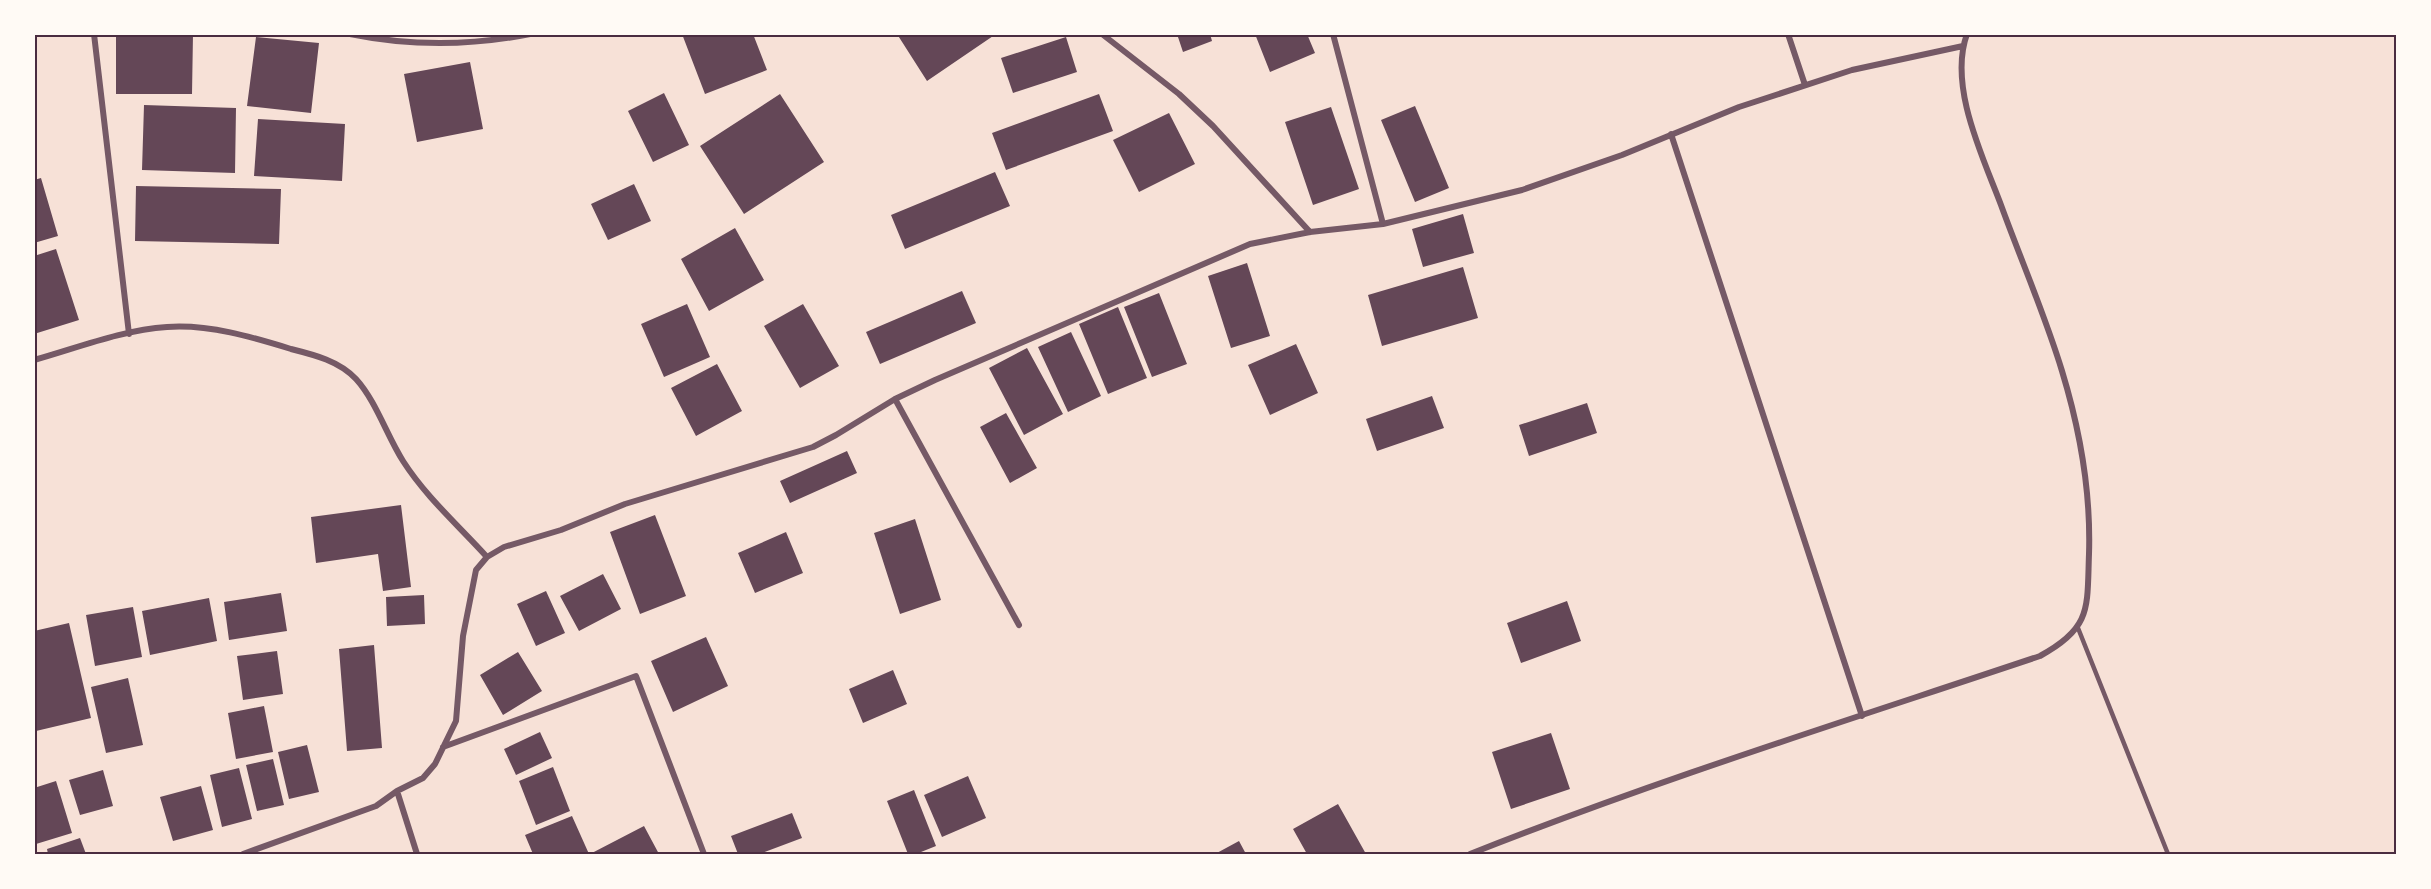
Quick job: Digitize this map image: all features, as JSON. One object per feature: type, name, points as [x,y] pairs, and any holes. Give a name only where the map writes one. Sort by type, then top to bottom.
[{"type":"street","points":[[94,34],[129,334]]},
{"type":"street","points":[[350,34],[389,42],[448,43],[530,34]]},
{"type":"street","points":[[1102,34],[1131,59],[1179,94],[1214,126],[1310,232]]},
{"type":"street","points":[[1333,34],[1383,224]]},
{"type":"street","points":[[1788,34],[1805,85]]},
{"type":"street","points":[[1470,855],[1552,822],[1680,776],[2040,656],[2062,644],[2078,628],[2087,591],[2090,528],[2084,469],[2062,371],[1970,120],[1963,74],[1963,45],[1967,34]]},
{"type":"street","points":[[243,855],[376,806],[397,791],[423,778],[435,764],[456,720],[463,636],[476,570],[487,557],[504,547],[561,530],[625,504],[813,447],[895,399],[1250,244],[1310,232],[1383,224],[1522,190],[1622,155],[1738,107],[1852,70],[1963,45]]},
{"type":"street","points":[[1671,134],[1862,716]]},
{"type":"street","points":[[34,360],[129,334],[167,327],[214,330],[254,337],[318,356],[344,367],[358,381],[370,399],[411,472],[487,557]]},
{"type":"street","points":[[895,399],[1019,626]]},
{"type":"street","points":[[443,748],[636,676],[704,855]]},
{"type":"street","points":[[397,791],[417,855]]},
{"type":"lane","points":[[2078,628],[2168,855]]},
{"type":"building","points":[[116,34],[193,34],[192,94],[116,94]]},
{"type":"building","points":[[682,34],[753,34],[767,70],[705,94]]},
{"type":"building","points":[[897,34],[996,34],[927,81]]},
{"type":"building","points":[[1177,34],[1210,34],[1212,41],[1183,52]]},
{"type":"building","points":[[1255,34],[1307,34],[1315,53],[1270,72]]},
{"type":"building","points":[[256,37],[319,43],[311,113],[247,106]]},
{"type":"building","points":[[1066,37],[1077,72],[1013,93],[1001,58]]},
{"type":"building","points":[[470,62],[483,129],[417,142],[404,74]]},
{"type":"building","points":[[664,93],[689,145],[653,162],[628,111]]},
{"type":"building","points":[[780,94],[824,162],[744,214],[700,146]]},
{"type":"building","points":[[1099,94],[1113,131],[1006,170],[992,133]]},
{"type":"building","points":[[144,105],[236,108],[235,173],[142,170]]},
{"type":"building","points":[[1415,106],[1449,188],[1415,202],[1381,120]]},
{"type":"building","points":[[1331,107],[1359,189],[1313,205],[1285,122]]},
{"type":"building","points":[[1169,113],[1195,164],[1139,192],[1113,140]]},
{"type":"building","points":[[258,119],[345,124],[342,181],[254,176]]},
{"type":"building","points":[[995,172],[1010,206],[905,249],[891,215]]},
{"type":"building","points":[[41,178],[58,236],[34,243],[34,180]]},
{"type":"building","points":[[634,184],[651,221],[608,240],[591,204]]},
{"type":"building","points":[[136,186],[281,189],[279,244],[135,241]]},
{"type":"building","points":[[1463,214],[1474,253],[1423,267],[1412,229]]},
{"type":"building","points":[[735,228],[764,280],[709,311],[681,259]]},
{"type":"building","points":[[56,249],[79,320],[34,334],[34,256]]},
{"type":"building","points":[[1247,263],[1270,336],[1231,348],[1208,276]]},
{"type":"building","points":[[1463,267],[1478,318],[1382,346],[1368,295]]},
{"type":"building","points":[[962,291],[976,323],[880,364],[866,332]]},
{"type":"building","points":[[1159,293],[1187,364],[1152,377],[1124,307]]},
{"type":"building","points":[[687,304],[710,357],[664,377],[641,324]]},
{"type":"building","points":[[803,304],[839,366],[800,388],[764,326]]},
{"type":"building","points":[[1118,307],[1147,378],[1108,394],[1079,324]]},
{"type":"building","points":[[1071,332],[1101,396],[1068,412],[1038,347]]},
{"type":"building","points":[[1296,344],[1318,393],[1270,415],[1248,365]]},
{"type":"building","points":[[1027,348],[1063,414],[1024,435],[989,368]]},
{"type":"building","points":[[717,364],[742,411],[696,436],[671,388]]},
{"type":"building","points":[[1432,396],[1444,428],[1377,451],[1366,419]]},
{"type":"building","points":[[1587,403],[1597,433],[1529,456],[1519,425]]},
{"type":"building","points":[[1006,413],[1037,468],[1010,483],[980,427]]},
{"type":"building","points":[[847,451],[857,473],[790,503],[780,481]]},
{"type":"building","points":[[401,505],[411,587],[383,591],[378,554],[316,563],[311,517]]},
{"type":"building","points":[[655,515],[686,596],[640,614],[610,532]]},
{"type":"building","points":[[915,519],[941,600],[900,614],[874,533]]},
{"type":"building","points":[[786,532],[803,573],[755,593],[738,553]]},
{"type":"building","points":[[603,574],[621,609],[579,631],[560,596]]},
{"type":"building","points":[[546,591],[565,633],[536,646],[517,604]]},
{"type":"building","points":[[281,593],[287,631],[229,640],[224,602]]},
{"type":"building","points":[[424,595],[425,624],[387,626],[386,597]]},
{"type":"building","points":[[209,598],[217,641],[150,655],[142,611]]},
{"type":"building","points":[[1567,601],[1581,641],[1521,663],[1507,623]]},
{"type":"building","points":[[133,607],[142,657],[95,666],[86,615]]},
{"type":"building","points":[[69,623],[91,718],[36,731],[34,631]]},
{"type":"building","points":[[706,637],[728,686],[673,712],[651,661]]},
{"type":"building","points":[[374,645],[382,748],[347,751],[339,649]]},
{"type":"building","points":[[277,651],[283,694],[243,700],[237,656]]},
{"type":"building","points":[[518,652],[542,691],[503,715],[480,675]]},
{"type":"building","points":[[893,670],[907,704],[863,723],[849,689]]},
{"type":"building","points":[[128,678],[143,745],[106,753],[91,687]]},
{"type":"building","points":[[264,706],[273,752],[236,759],[228,713]]},
{"type":"building","points":[[540,732],[552,758],[516,775],[504,749]]},
{"type":"building","points":[[1551,733],[1570,789],[1511,809],[1492,752]]},
{"type":"building","points":[[307,745],[319,792],[289,799],[278,752]]},
{"type":"building","points":[[273,759],[284,805],[257,811],[246,765]]},
{"type":"building","points":[[553,767],[570,811],[536,825],[519,781]]},
{"type":"building","points":[[239,768],[252,819],[222,827],[210,775]]},
{"type":"building","points":[[103,770],[113,806],[80,815],[69,780]]},
{"type":"building","points":[[968,776],[986,818],[942,837],[924,795]]},
{"type":"building","points":[[56,781],[72,833],[36,844],[34,788]]},
{"type":"building","points":[[201,786],[213,830],[173,841],[160,797]]},
{"type":"building","points":[[914,790],[936,846],[916,854],[908,854],[887,801]]},
{"type":"building","points":[[1338,804],[1366,854],[1307,854],[1293,829]]},
{"type":"building","points":[[792,813],[802,838],[759,854],[738,854],[731,836]]},
{"type":"building","points":[[572,816],[589,854],[533,854],[525,835]]},
{"type":"building","points":[[644,826],[659,854],[590,854]]},
{"type":"building","points":[[80,838],[86,854],[48,854],[47,849]]},
{"type":"building","points":[[1239,841],[1246,854],[1215,854]]}]
